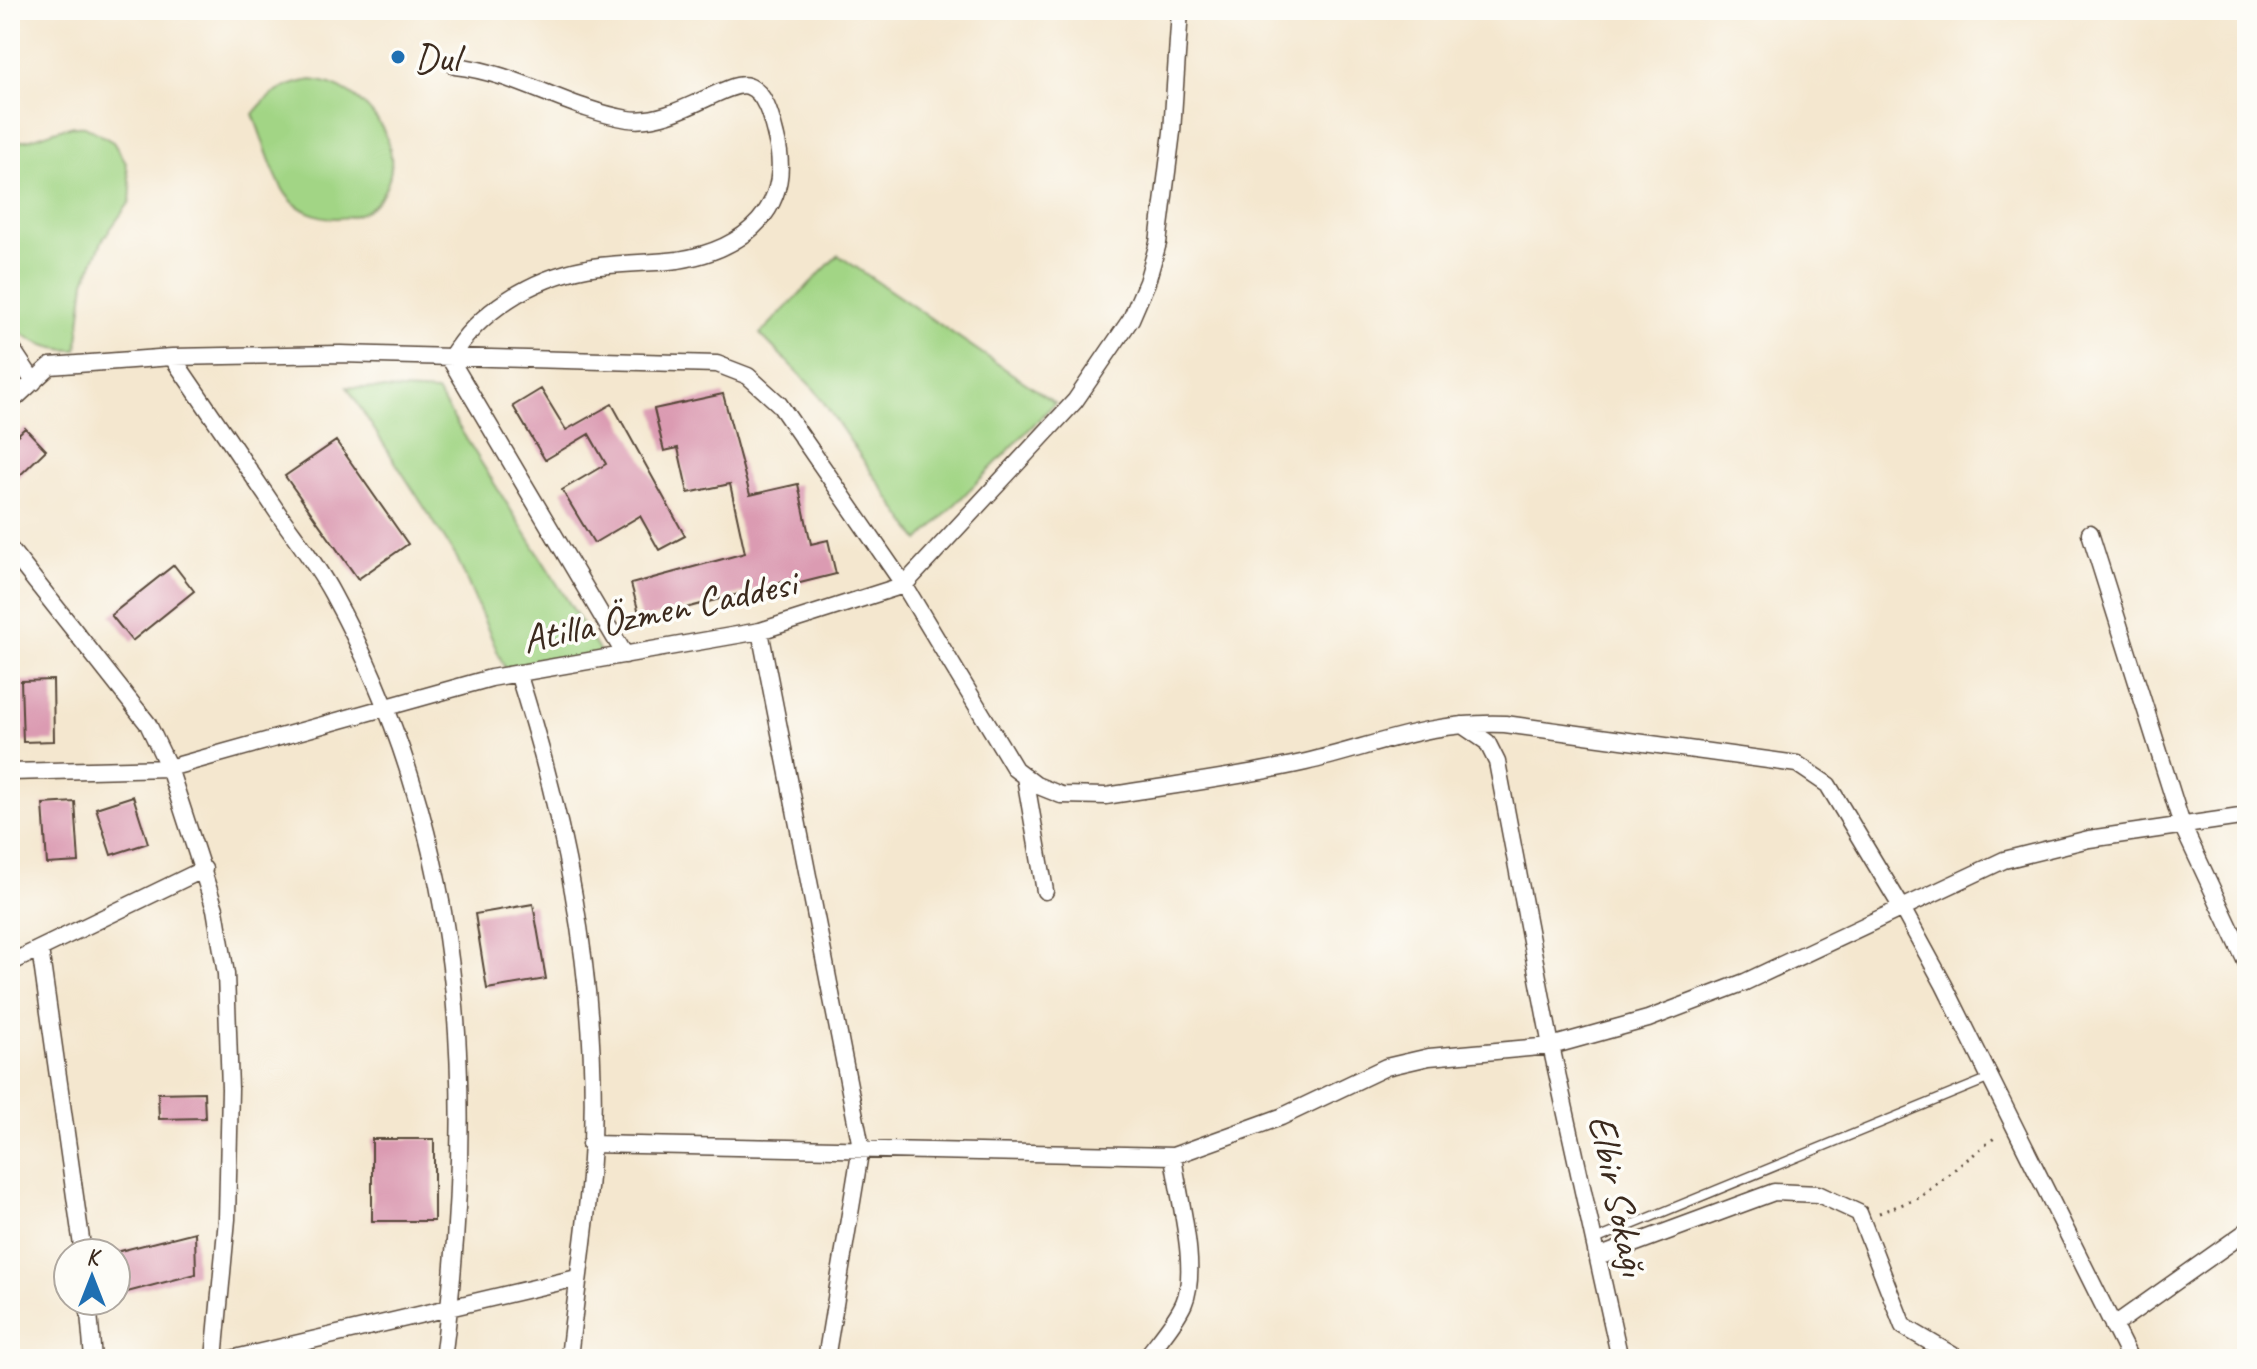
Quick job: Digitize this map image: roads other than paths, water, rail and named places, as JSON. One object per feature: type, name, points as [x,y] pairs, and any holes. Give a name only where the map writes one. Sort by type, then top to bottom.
[{"type":"street","name":"Atilla Özmen Caddesi","points":[[10,772],[169,768],[518,673],[760,631],[904,585],[1075,401],[1131,319],[1147,282],[1158,243],[1172,132],[1180,10]]},
{"type":"street","points":[[450,359],[481,319],[513,297],[549,280],[588,268],[693,257],[733,240],[759,221],[772,206],[780,187],[782,166],[769,115],[757,92],[746,85],[734,85],[679,113],[644,120],[575,103],[502,74],[455,66]]},
{"type":"street","points":[[10,346],[34,382]]},
{"type":"street","points":[[10,403],[50,366],[172,357],[340,354],[717,364],[748,376],[779,404],[904,585],[1015,769],[1061,795],[1091,798],[1290,765],[1411,731],[1460,724],[1505,724],[1797,764],[1828,785],[1902,908],[1990,1078],[2126,1356]]},
{"type":"street","points":[[172,357],[331,591],[388,708],[432,845],[456,992],[459,1134],[450,1306],[443,1359]]},
{"type":"street","points":[[450,359],[625,655]]},
{"type":"street","points":[[2090,533],[2182,825],[2247,964]]},
{"type":"street","points":[[10,549],[148,724],[169,768],[204,869],[221,941],[229,1031],[227,1219],[214,1359]]},
{"type":"street","points":[[760,631],[861,1147],[826,1359]]},
{"type":"street","points":[[518,673],[547,767],[577,906],[587,987],[590,1144],[569,1359]]},
{"type":"street","name":"Elbir Sokağı","points":[[1460,724],[1487,742],[1497,762],[1551,1046],[1620,1359]]},
{"type":"street","points":[[1025,777],[1045,891]]},
{"type":"street","points":[[590,1144],[861,1147],[1173,1156],[1281,1117],[1386,1067],[1429,1057],[1551,1046],[1696,1002],[2004,860],[2089,839],[2247,816]]},
{"type":"street","points":[[10,963],[204,869]]},
{"type":"street","points":[[40,949],[81,1237]]},
{"type":"street","points":[[1145,1359],[1177,1316],[1188,1292],[1189,1264],[1173,1156]]},
{"type":"street","points":[[1596,1249],[1774,1192],[1818,1194],[1859,1213],[1903,1326],[1959,1359]]},
{"type":"street","points":[[2113,1326],[2247,1231]]},
{"type":"street","points":[[231,1359],[577,1278]]},
{"type":"street","points":[[89,1317],[93,1359]]},
{"type":"lane","points":[[1596,1249],[1990,1078]]},
{"type":"place","name":"Dul","points":[[398,57]]}]
